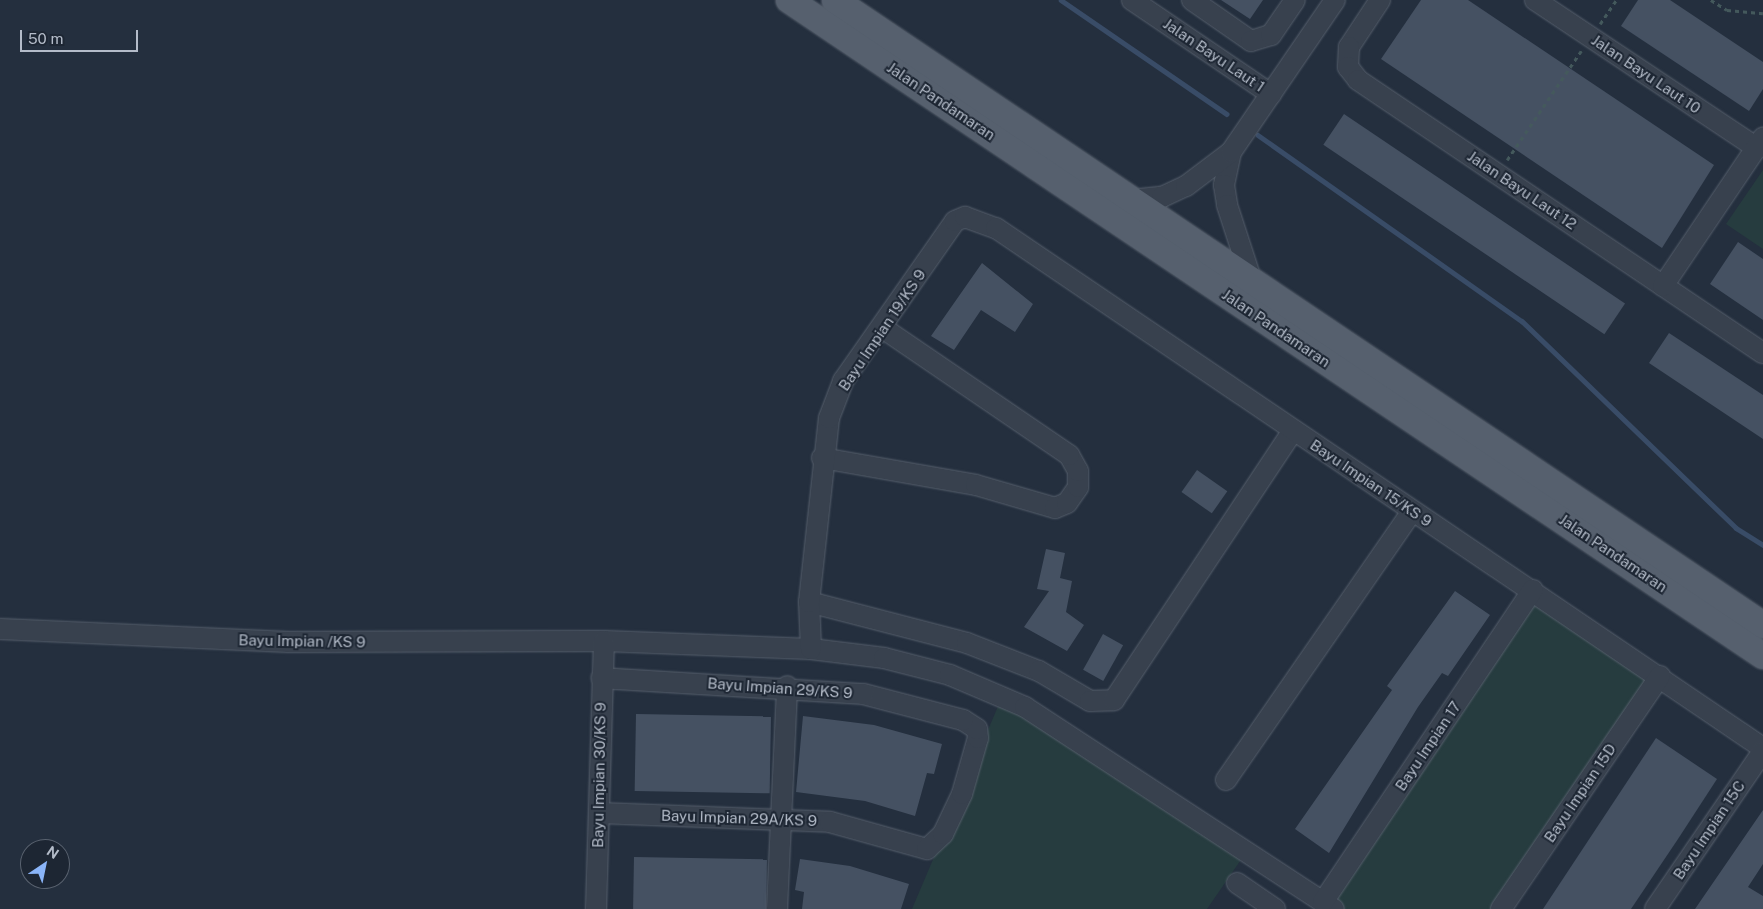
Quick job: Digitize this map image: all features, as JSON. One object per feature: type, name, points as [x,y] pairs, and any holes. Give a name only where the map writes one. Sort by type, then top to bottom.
[{"type":"main road","name":"Jalan Pandamaran","points":[[789,0],[1763,656]]},
{"type":"main road","name":"Jalan Pandamaran","points":[[835,0],[1763,625]]},
{"type":"street","name":"Jalan Bayu Laut 1","points":[[1132,0],[1271,94]]},
{"type":"street","points":[[1192,0],[1251,41],[1271,35],[1295,0]]},
{"type":"street","points":[[1131,200],[1162,197],[1186,186],[1231,152],[1335,0]]},
{"type":"street","name":"Jalan Bayu Laut 12","points":[[1380,0],[1348,47],[1348,67],[1358,80],[1763,353]]},
{"type":"street","name":"Jalan Bayu Laut 10","points":[[1534,0],[1760,143]]},
{"type":"street","points":[[1663,286],[1760,143]]},
{"type":"street","points":[[1231,152],[1224,185],[1227,205],[1252,282]]},
{"type":"street","name":"Bayu Impian 19/KS 9","points":[[812,648],[809,602],[822,458],[829,418],[843,381],[883,328],[955,221],[978,219]]},
{"type":"street","name":"Bayu Impian 15/KS 9","points":[[978,219],[1412,511],[1534,590],[1763,749]]},
{"type":"street","points":[[822,458],[976,485],[1055,508],[1067,503],[1078,487],[1078,471],[1069,455],[883,328]]},
{"type":"street","points":[[809,602],[967,643],[1039,671],[1090,701],[1114,700],[1293,430]]},
{"type":"street","points":[[1226,780],[1412,511]]},
{"type":"street","name":"Bayu Impian 17","points":[[1328,905],[1534,590]]},
{"type":"street","name":"Bayu Impian /KS 9","points":[[0,628],[289,642],[604,642],[812,648],[884,658],[950,674],[1025,707],[1328,905]]},
{"type":"street","name":"Bayu Impian 30/KS 9","points":[[596,909],[601,678],[604,642]]},
{"type":"street","name":"Bayu Impian 15D","points":[[1501,909],[1660,676]]},
{"type":"street","name":"Bayu Impian 29/KS 9","points":[[601,678],[787,686],[889,699],[963,720],[977,729],[978,738],[962,794]]},
{"type":"street","points":[[777,909],[787,686]]},
{"type":"street","name":"Bayu Impian 15C","points":[[1655,909],[1763,749]]},
{"type":"street","name":"Bayu Impian 29A/KS 9","points":[[599,813],[782,817],[830,822],[927,849],[943,834],[962,794]]},
{"type":"street","points":[[1237,883],[1275,909]]},
{"type":"path","points":[[1498,174],[1616,0]]},
{"type":"path","points":[[1711,0],[1727,10],[1763,13]]},
{"type":"green space","points":[[1763,170],[1763,249],[1726,224]]},
{"type":"green space","points":[[1533,590],[1660,676],[1505,909],[1334,909],[1323,902]]},
{"type":"green space","points":[[1002,697],[1247,851],[1207,909],[912,909]]},
{"type":"building","points":[[1221,0],[1263,0],[1250,19]]},
{"type":"building","points":[[1421,0],[1468,0],[1714,165],[1662,248],[1381,59]]},
{"type":"building","points":[[1638,0],[1670,0],[1763,62],[1763,89],[1749,111],[1621,26]]},
{"type":"building","points":[[1344,114],[1625,304],[1604,334],[1323,145]]},
{"type":"building","points":[[1738,242],[1763,259],[1763,320],[1710,284]]},
{"type":"building","points":[[982,263],[1033,304],[1015,332],[981,310],[954,350],[931,336]]},
{"type":"building","points":[[1669,333],[1763,395],[1763,439],[1649,363]]},
{"type":"building","points":[[1197,470],[1227,491],[1212,513],[1182,492]]},
{"type":"building","points":[[1046,549],[1065,553],[1060,578],[1072,581],[1066,612],[1084,625],[1067,651],[1024,627],[1049,591],[1037,589]]},
{"type":"building","points":[[1455,591],[1490,615],[1448,676],[1442,673],[1418,707],[1329,853],[1295,829],[1392,690],[1387,686]]},
{"type":"building","points":[[1103,634],[1123,645],[1103,681],[1083,670]]},
{"type":"building","points":[[636,714],[771,716],[770,793],[635,791]]},
{"type":"building","points":[[803,716],[874,725],[942,744],[934,774],[927,773],[915,816],[865,801],[796,792]]},
{"type":"building","points":[[1656,738],[1717,779],[1678,839],[1631,909],[1543,909]]},
{"type":"building","points":[[1763,810],[1763,864],[1748,887],[1763,896],[1763,909],[1695,909]]},
{"type":"building","points":[[634,857],[767,859],[766,909],[633,909]]},
{"type":"building","points":[[800,859],[850,866],[909,884],[901,909],[802,909],[804,892],[795,890]]},
{"type":"waterway","points":[[1061,0],[1227,114]]},
{"type":"waterway","points":[[1258,135],[1522,321],[1736,528],[1763,545]]}]
